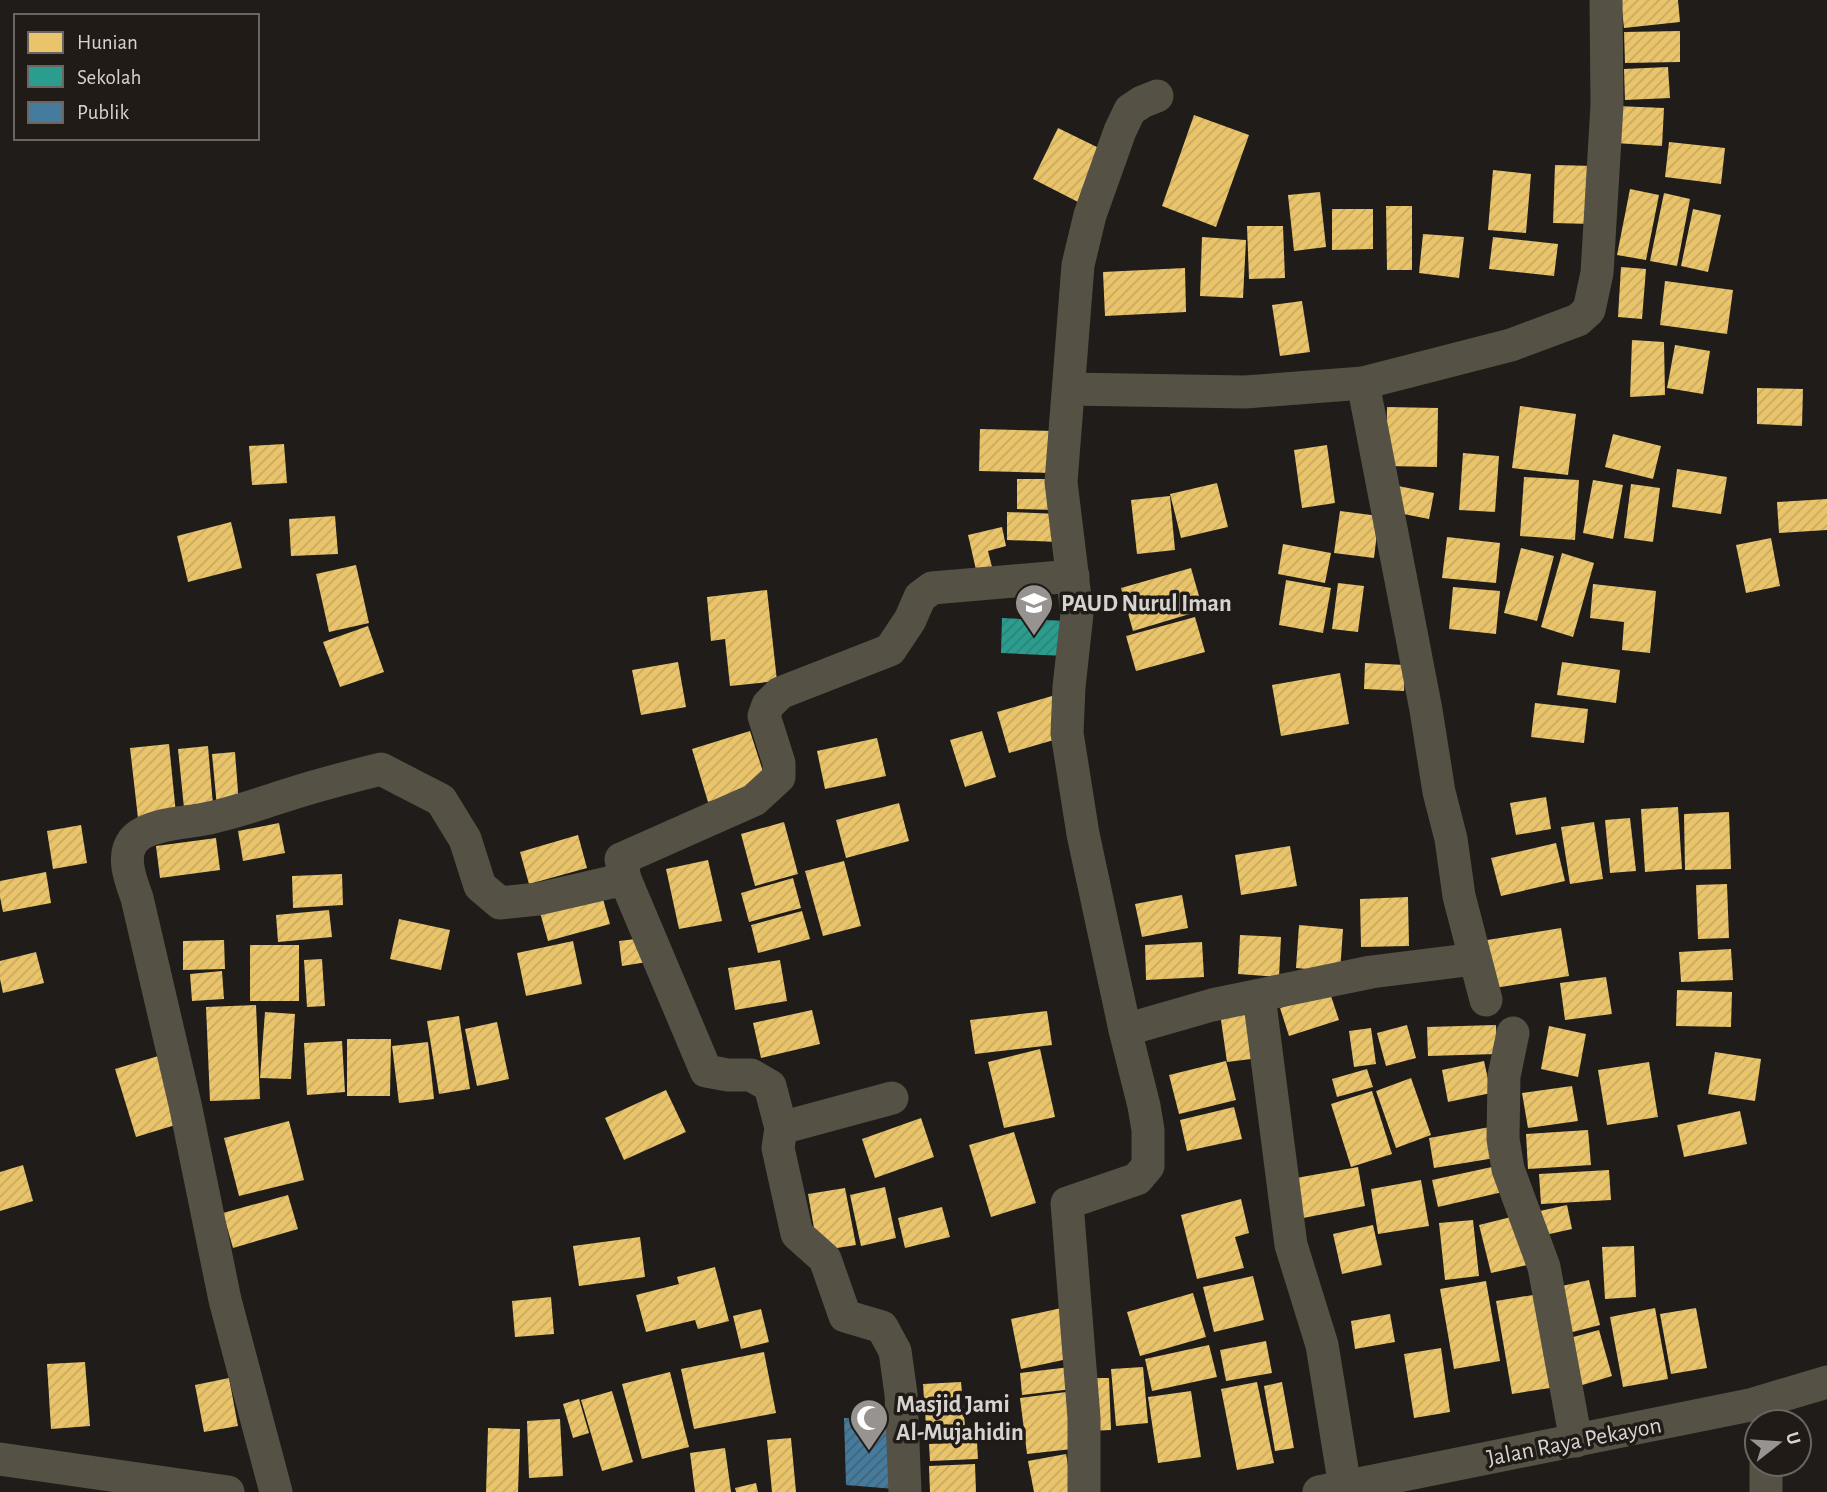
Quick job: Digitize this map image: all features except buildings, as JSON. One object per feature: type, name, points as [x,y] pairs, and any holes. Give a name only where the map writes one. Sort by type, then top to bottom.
[{"type":"street","points":[[1069,389],[1245,392],[1363,383],[1511,345],[1578,320],[1589,310],[1597,273],[1607,105],[1606,0]]},
{"type":"street","points":[[1084,1492],[1084,1418],[1067,1203],[1137,1179],[1148,1166],[1148,1130],[1083,834],[1067,733],[1077,614],[1061,482],[1078,265],[1090,215],[1130,110],[1157,96]]},
{"type":"street","points":[[1363,383],[1426,710],[1439,792],[1451,839],[1459,897],[1486,1000]]},
{"type":"street","points":[[905,1492],[901,1394],[895,1351],[883,1327],[845,1316],[825,1259],[797,1234],[778,1149],[781,1128],[771,1086],[751,1075],[706,1071],[625,878],[621,859],[754,800],[779,777],[779,763],[764,716],[768,705],[780,693],[890,650],[910,620],[920,597],[932,588],[1073,576]]},
{"type":"street","points":[[276,1492],[225,1300],[185,1104],[129,873],[131,844],[136,837],[151,829],[215,817],[381,769],[441,800],[465,839],[480,886],[500,903],[538,898],[625,878]]},
{"type":"street","points":[[1125,1030],[1212,1005],[1371,972],[1475,959]]},
{"type":"street","points":[[1259,996],[1291,1245],[1322,1345],[1332,1490]]},
{"type":"street","points":[[1513,1033],[1504,1076],[1503,1139],[1508,1169],[1544,1267],[1576,1441]]},
{"type":"street","points":[[781,1128],[892,1097]]},
{"type":"street","name":"Jalan Raya Pekayon","points":[[1770,1408],[1827,1382]]},
{"type":"street","name":"Jalan Raya Pekayon","points":[[1332,1490],[1576,1441],[1743,1417]]},
{"type":"street","points":[[0,1459],[172,1488],[228,1492]]},
{"type":"place","name":"PAUD Nurul Iman","points":[[1034,637]]},
{"type":"place","name":"Masjid Jami Al-Mujahidin","points":[[869,1452]]}]
